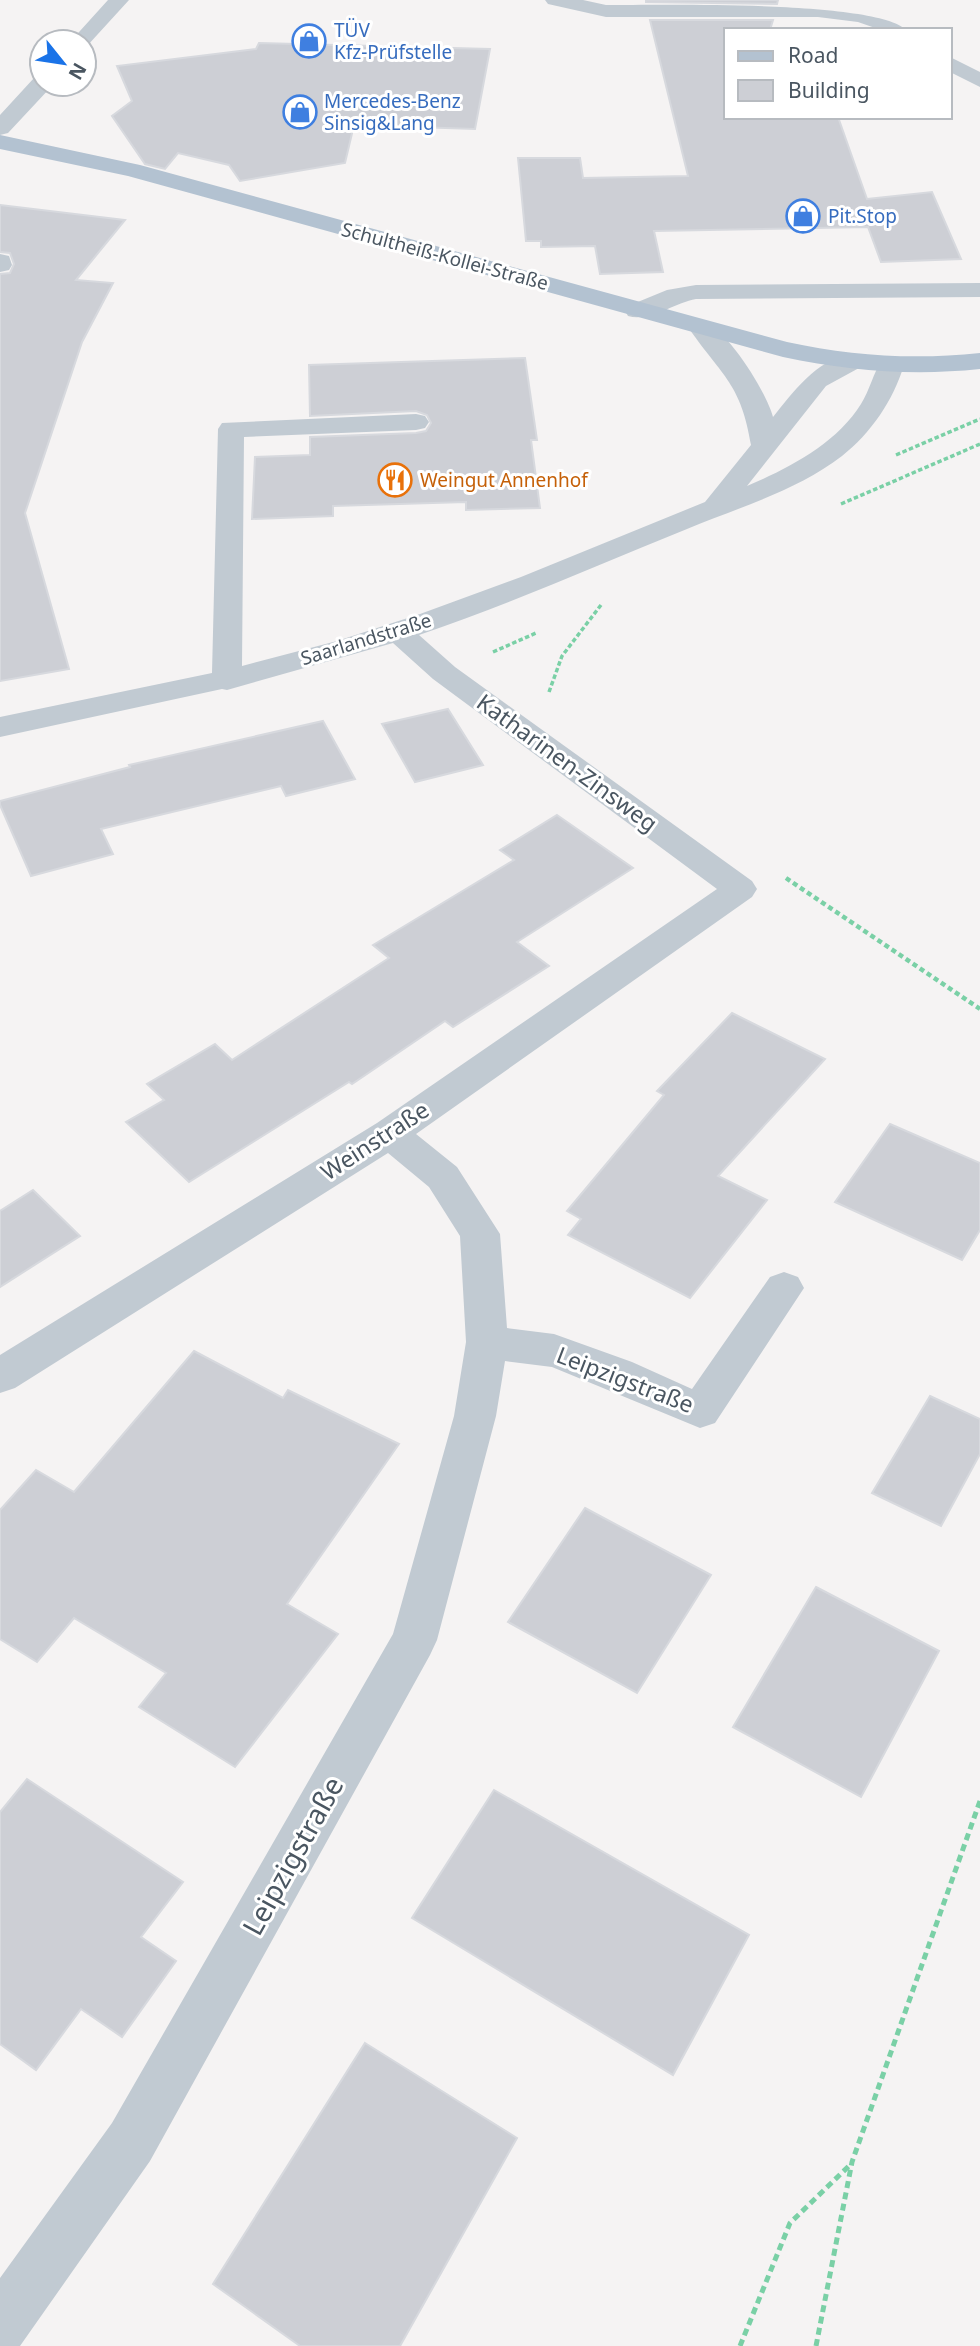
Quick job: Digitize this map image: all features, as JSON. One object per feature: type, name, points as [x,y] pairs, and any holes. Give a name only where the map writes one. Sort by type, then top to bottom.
[{"type":"main road","name":"Schultheiß-Kollei-Straße","points":[[0,142],[132,170],[703,330],[850,363],[891,365]]},
{"type":"main road","points":[[891,365],[980,361]]},
{"type":"street","points":[[93,28],[120,0]]},
{"type":"street","points":[[555,0],[606,11],[818,11],[851,14],[885,23],[893,28]]},
{"type":"street","points":[[851,14],[877,1]]},
{"type":"street","points":[[952,64],[980,82]]},
{"type":"street","points":[[0,128],[28,98]]},
{"type":"street","points":[[637,310],[696,292],[980,290]]},
{"type":"street","points":[[703,330],[747,384],[764,433],[764,444]]},
{"type":"street","name":"Saarlandstraße","points":[[717,505],[817,380],[850,363]]},
{"type":"street","name":"Saarlandstraße","points":[[0,727],[227,681],[398,632],[594,558],[793,475],[825,456],[869,412],[886,385],[891,365]]},
{"type":"street","points":[[227,681],[231,429],[416,422]]},
{"type":"street","name":"Katharinen-Zinsweg","points":[[398,632],[444,673],[740,890]]},
{"type":"street","name":"Weinstraße","points":[[0,1376],[390,1133],[740,890]]},
{"type":"street","name":"Leipzigstraße","points":[[0,2326],[131,2142],[414,1640],[475,1416],[486,1342],[480,1234],[443,1177],[390,1133]]},
{"type":"street","name":"Leipzigstraße","points":[[486,1342],[554,1351],[617,1374],[700,1411],[783,1289]]},
{"type":"path","points":[[590,610],[602,605]]},
{"type":"path","points":[[444,673],[541,631]]},
{"type":"path","points":[[816,2346],[852,2162],[980,1801]]},
{"type":"path","points":[[740,2346],[790,2222],[852,2162]]},
{"type":"building","points":[[646,0],[778,0],[777,4]]},
{"type":"building","points":[[650,20],[773,20],[771,28],[724,28],[724,119],[839,119],[867,199],[932,192],[961,259],[881,262],[868,227],[654,231],[663,272],[600,274],[595,246],[541,247],[541,241],[526,241],[518,158],[580,158],[583,178],[688,176]]},
{"type":"building","name":"Mercedes-Benz Sinsig&Lang","points":[[259,43],[490,49],[475,129],[354,125],[345,163],[240,181],[229,165],[178,153],[165,169],[145,164],[112,116],[132,101],[117,66],[256,49]]},
{"type":"building","points":[[0,205],[125,220],[76,280],[113,283],[82,342],[25,513],[69,669],[0,681],[0,274],[10,273],[14,264],[10,253],[0,252]]},
{"type":"building","points":[[525,358],[537,440],[531,440],[540,508],[466,510],[466,502],[333,506],[333,516],[252,519],[255,457],[310,455],[310,437],[416,433],[426,431],[431,423],[427,415],[416,411],[310,416],[309,365]]},
{"type":"building","points":[[448,709],[483,765],[415,782],[382,724]]},
{"type":"building","points":[[323,721],[355,779],[286,796],[281,786],[101,829],[113,854],[31,876],[0,805],[0,801],[130,767],[129,765]]},
{"type":"building","points":[[557,815],[633,868],[517,942],[549,966],[453,1027],[445,1021],[352,1084],[349,1082],[189,1182],[126,1122],[164,1100],[147,1084],[215,1044],[232,1060],[389,958],[373,945],[514,860],[500,850]]},
{"type":"building","points":[[732,1013],[825,1059],[718,1176],[767,1200],[690,1298],[568,1235],[581,1219],[567,1211],[664,1095],[657,1091]]},
{"type":"building","points":[[890,1124],[980,1163],[980,1230],[962,1260],[835,1202]]},
{"type":"building","points":[[33,1190],[80,1236],[0,1287],[0,1211]]},
{"type":"building","points":[[194,1351],[283,1398],[288,1390],[399,1444],[287,1604],[338,1634],[235,1767],[139,1707],[166,1673],[74,1618],[37,1662],[0,1639],[0,1510],[36,1470],[74,1492]]},
{"type":"building","points":[[930,1396],[980,1419],[980,1454],[941,1526],[872,1493]]},
{"type":"building","points":[[585,1508],[711,1575],[637,1693],[508,1622]]},
{"type":"building","points":[[816,1587],[939,1651],[861,1797],[733,1727]]},
{"type":"building","points":[[27,1779],[183,1882],[141,1937],[176,1961],[122,2037],[81,2009],[36,2070],[0,2044],[0,1812]]},
{"type":"building","points":[[494,1790],[749,1935],[673,2075],[412,1918]]},
{"type":"building","points":[[365,2043],[517,2138],[400,2346],[300,2346],[213,2284]]},
{"type":"place","name":"TÜV Kfz-Prüfstelle","points":[[309,41]]},
{"type":"place","name":"Mercedes-Benz Sinsig&Lang","points":[[300,112]]},
{"type":"place","name":"Pit.Stop","points":[[803,216]]},
{"type":"place","name":"Weingut Annenhof","points":[[395,480]]}]
